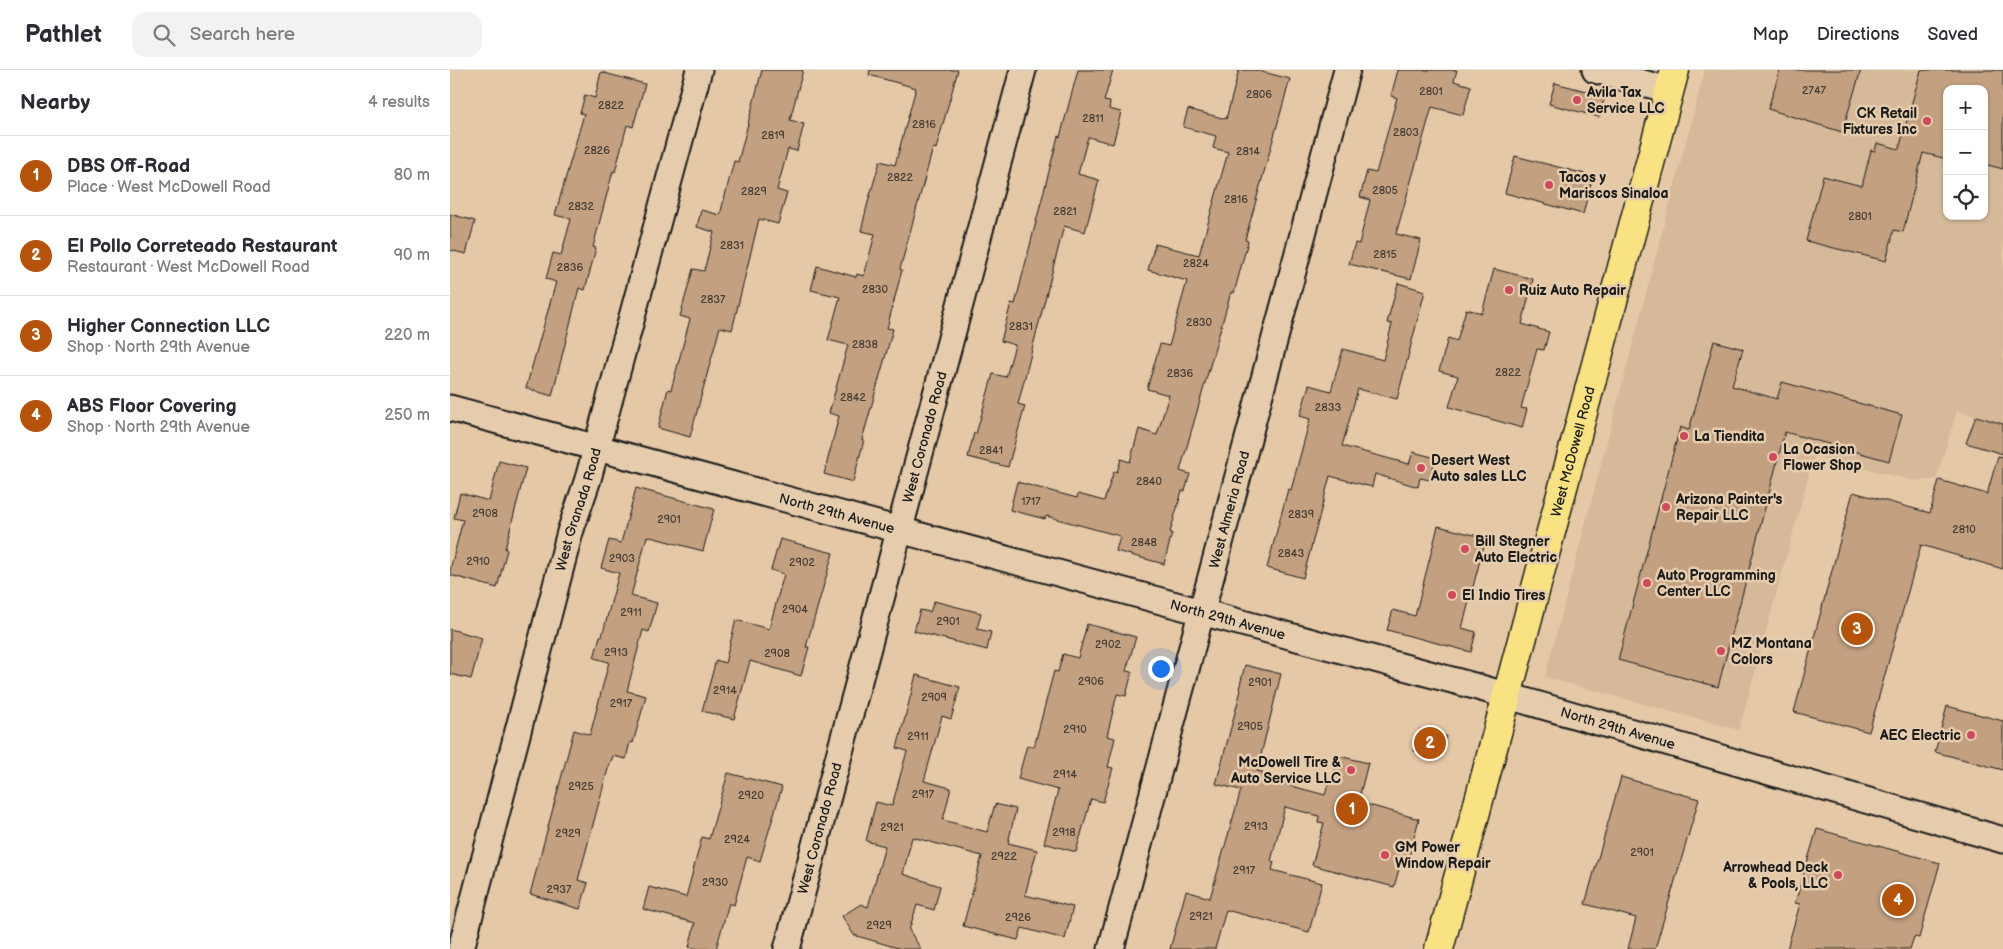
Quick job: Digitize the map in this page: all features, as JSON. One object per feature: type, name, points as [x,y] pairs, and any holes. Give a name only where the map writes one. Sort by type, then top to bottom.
[{"type":"main road","name":"West McDowell Road","points":[[1439,949],[1672,80]]},
{"type":"street","name":"West Granada Road","points":[[461,949],[570,532],[588,480],[699,70]]},
{"type":"street","name":"West Coronado Road","points":[[787,949],[1023,70]]},
{"type":"street","name":"West Almeria Road","points":[[1111,949],[1347,70]]},
{"type":"street","points":[[1595,70],[1672,80]]},
{"type":"street","name":"North 29th Avenue","points":[[450,408],[1507,696],[2003,840]]},
{"type":"shaded area","points":[[1705,70],[2003,70],[2003,424],[1957,411],[1936,479],[1915,481],[1814,456],[1739,730],[1545,677]]},
{"type":"building","points":[[762,70],[803,70],[790,120],[804,124],[797,151],[788,149],[777,190],[787,193],[778,224],[759,219],[732,330],[720,327],[690,437],[658,428],[668,389],[671,390],[690,319],[680,316],[693,269],[704,271],[714,232],[697,227],[701,210],[720,215],[734,161],[738,162]]},
{"type":"building","points":[[870,70],[958,70],[936,149],[933,148],[900,269],[902,270],[887,328],[893,329],[862,440],[864,440],[853,482],[824,474],[839,416],[829,413],[848,345],[828,340],[840,297],[811,290],[817,266],[856,277],[857,274],[864,276],[875,234],[861,231],[868,202],[880,161],[895,165],[916,88],[869,75]]},
{"type":"building","points":[[1078,70],[1113,70],[1104,101],[1110,102],[1109,109],[1121,112],[1113,144],[1088,137],[1078,174],[1099,180],[1085,232],[1064,226],[1018,404],[1025,406],[1008,467],[968,457],[993,374],[1006,377],[1015,345],[1001,341],[1011,303],[1015,304],[1058,136],[1060,137]]},
{"type":"building","points":[[1239,70],[1255,70],[1290,79],[1245,240],[1248,241],[1234,293],[1231,292],[1180,471],[1190,474],[1185,491],[1182,491],[1170,532],[1172,533],[1164,564],[1116,551],[1120,536],[1046,516],[1045,519],[1010,510],[1017,482],[1077,498],[1078,494],[1104,501],[1114,471],[1117,472],[1121,459],[1130,462],[1139,429],[1157,435],[1169,395],[1147,389],[1160,344],[1169,346],[1187,281],[1148,270],[1155,244],[1199,255],[1228,152],[1213,148],[1216,136],[1183,127],[1188,109],[1226,119]]},
{"type":"building","points":[[1398,70],[1457,70],[1454,81],[1471,86],[1463,115],[1432,107],[1396,234],[1421,240],[1411,279],[1349,264],[1355,243],[1359,244],[1370,200],[1360,197],[1367,171],[1376,173],[1397,98],[1391,96]]},
{"type":"building","points":[[1780,70],[1861,70],[1842,132],[1768,109]]},
{"type":"building","points":[[1921,70],[2003,70],[2003,169],[1988,165],[1988,85],[1943,85],[1943,158],[1923,153],[1903,232],[1894,230],[1886,261],[1806,241],[1823,176],[1862,186],[1871,150],[1875,151],[1877,143],[1899,149]]},
{"type":"building","points":[[601,72],[645,84],[633,127],[627,125],[615,172],[613,171],[593,247],[596,248],[585,290],[579,288],[552,396],[526,388],[556,282],[546,279],[553,253],[561,255],[571,219],[555,215],[584,114],[580,113],[585,95],[595,98]]},
{"type":"building","name":"Avila Tax Service LLC","points":[[1555,83],[1605,96],[1599,117],[1549,104]]},
{"type":"building","name":"Tacos y Mariscos Sinaloa","points":[[1515,156],[1593,176],[1583,214],[1505,193]]},
{"type":"building","points":[[450,214],[475,221],[466,254],[450,250]]},
{"type":"building","points":[[1494,269],[1533,279],[1522,324],[1549,332],[1544,350],[1537,349],[1521,408],[1527,409],[1522,428],[1449,407],[1458,376],[1439,371],[1448,338],[1457,341],[1466,309],[1482,313]]},
{"type":"building","points":[[1398,283],[1425,291],[1397,399],[1358,389],[1342,446],[1409,464],[1413,452],[1436,458],[1430,480],[1420,478],[1418,487],[1375,474],[1372,487],[1330,476],[1303,578],[1267,568],[1288,489],[1291,490],[1310,419],[1300,416],[1309,385],[1331,391],[1343,349],[1383,360],[1392,324],[1387,323]]},
{"type":"building","points":[[1714,341],[1743,349],[1732,386],[1777,399],[1782,382],[1902,415],[1889,461],[1785,432],[1718,687],[1618,660],[1680,427],[1689,430]]},
{"type":"building","points":[[1976,416],[2003,424],[2003,454],[1966,443]]},
{"type":"building","points":[[1998,456],[2003,457],[2003,569],[1921,545],[1869,732],[1794,712],[1853,492],[1930,513],[1939,480],[1987,494]]},
{"type":"building","points":[[499,461],[526,468],[497,588],[450,575],[450,570],[463,520],[454,518],[460,493],[489,501]]},
{"type":"building","points":[[636,488],[714,509],[703,551],[647,536],[631,596],[657,603],[649,632],[643,630],[627,691],[646,696],[633,743],[630,742],[626,759],[613,756],[608,769],[578,880],[588,883],[580,909],[530,894],[574,730],[590,735],[609,662],[594,658],[619,573],[601,568],[609,540],[621,543]]},
{"type":"building","points":[[1438,526],[1486,538],[1462,628],[1476,632],[1471,652],[1387,630],[1393,610],[1415,616]]},
{"type":"building","points":[[780,539],[833,553],[806,647],[809,647],[801,676],[750,661],[734,719],[702,711],[716,660],[725,663],[736,620],[769,629],[784,574],[771,570]]},
{"type":"building","points":[[934,601],[981,613],[977,629],[991,632],[987,650],[914,631],[920,610],[930,612]]},
{"type":"building","points":[[1087,624],[1136,637],[1126,671],[1132,672],[1126,696],[1117,694],[1107,736],[1115,738],[1108,767],[1113,768],[1103,802],[1091,799],[1076,852],[1044,843],[1058,790],[1018,779],[1027,745],[1034,747],[1054,671],[1058,672],[1063,654],[1078,658]]},
{"type":"building","points":[[450,629],[482,638],[471,679],[450,674]]},
{"type":"building","points":[[1245,665],[1281,674],[1257,771],[1263,772],[1262,778],[1325,795],[1328,784],[1331,785],[1339,756],[1368,763],[1358,802],[1419,819],[1407,864],[1401,862],[1394,887],[1312,865],[1324,823],[1318,822],[1319,816],[1285,807],[1271,861],[1274,862],[1272,870],[1322,883],[1309,932],[1226,910],[1215,949],[1170,949],[1186,891],[1210,898],[1241,790],[1216,784],[1241,690],[1239,689]]},
{"type":"building","points":[[916,675],[960,687],[951,719],[942,716],[924,781],[951,788],[943,820],[987,832],[995,804],[1016,809],[1008,843],[1037,850],[1025,895],[1073,907],[1065,939],[1022,928],[1018,940],[963,926],[982,856],[912,837],[903,874],[940,886],[934,910],[917,905],[909,930],[921,949],[901,949],[854,935],[842,916],[861,904],[868,907],[885,846],[866,841],[876,802],[892,806],[907,751],[897,748]]},
{"type":"building","name":"AEC Electric","points":[[1947,706],[2003,721],[2003,770],[1935,752]]},
{"type":"building","points":[[1420,729],[1446,736],[1440,758],[1414,751]]},
{"type":"building","points":[[728,773],[782,787],[760,861],[747,857],[734,905],[729,903],[716,949],[698,949],[689,947],[695,923],[643,909],[649,887],[686,897],[702,837],[709,839]]},
{"type":"building","points":[[1621,777],[1699,799],[1655,949],[1628,949],[1636,918],[1585,904]]},
{"type":"building","points":[[1817,829],[1940,863],[1919,938],[1914,937],[1910,949],[1787,949],[1800,904],[1795,903]]},
{"type":"place","name":"Avila Tax Service LLC","points":[[1577,100]]},
{"type":"place","name":"CK Retail Fixtures Inc","points":[[1927,121]]},
{"type":"place","name":"Tacos y Mariscos Sinaloa","points":[[1549,185]]},
{"type":"place","name":"Ruiz Auto Repair","points":[[1509,290]]},
{"type":"place","name":"La Tiendita","points":[[1684,436]]},
{"type":"place","name":"La Ocasion Flower Shop","points":[[1773,457]]},
{"type":"place","name":"Desert West Auto sales LLC","points":[[1421,468]]},
{"type":"place","name":"Arizona Painter's Repair LLC","points":[[1666,507]]},
{"type":"place","name":"Bill Stegner Auto Electric","points":[[1465,549]]},
{"type":"place","name":"Auto Programming Center LLC","points":[[1647,583]]},
{"type":"place","name":"El Indio Tires","points":[[1452,595]]},
{"type":"place","name":"Higher Connection LLC","points":[[1857,629]]},
{"type":"place","name":"MZ Montana Colors","points":[[1721,651]]},
{"type":"place","name":"AEC Electric","points":[[1971,735]]},
{"type":"place","name":"El Pollo Correteado Restaurant","points":[[1430,743]]},
{"type":"place","name":"McDowell Tire & Auto Service LLC","points":[[1351,770]]},
{"type":"place","name":"DBS Off-Road","points":[[1352,809]]},
{"type":"place","name":"GM Power Window Repair","points":[[1385,855]]},
{"type":"place","name":"Arrowhead Deck & Pools, LLC","points":[[1838,875]]},
{"type":"place","name":"ABS Floor Covering","points":[[1898,900]]}]
